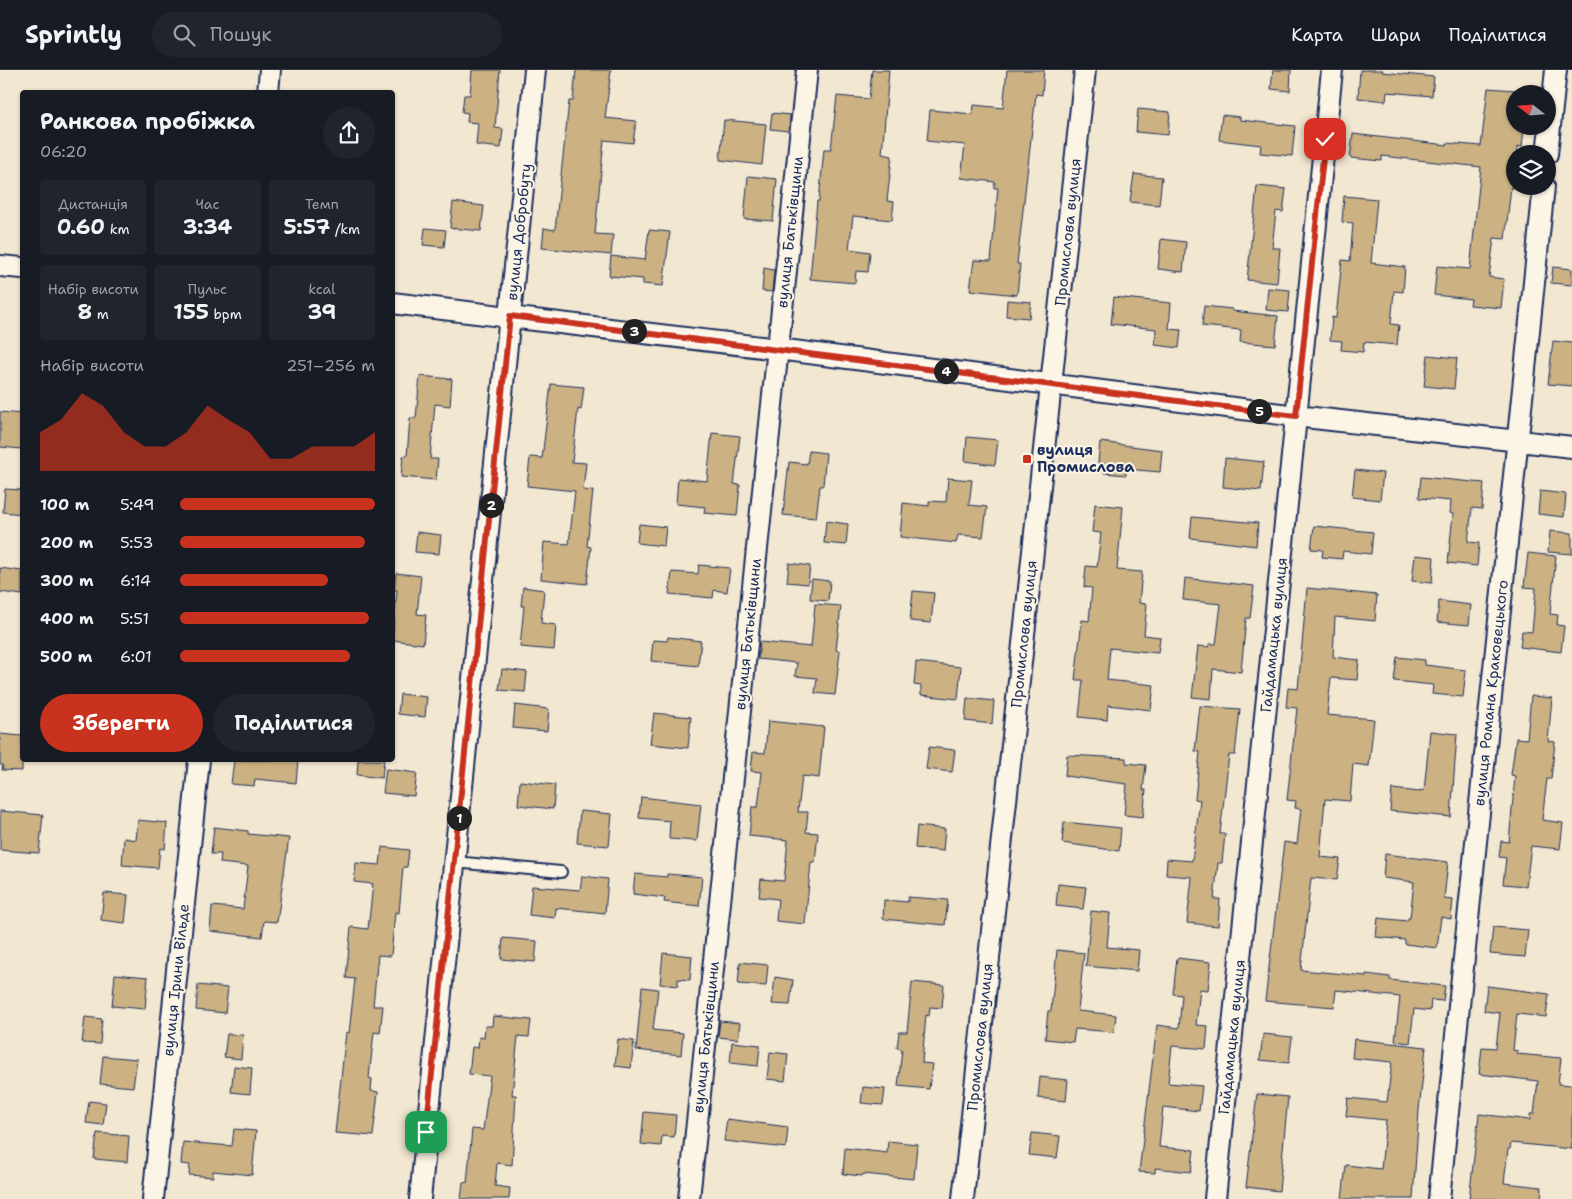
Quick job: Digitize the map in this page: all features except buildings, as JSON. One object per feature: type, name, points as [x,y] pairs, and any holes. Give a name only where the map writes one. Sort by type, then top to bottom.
[{"type":"street","points":[[268,90],[270,70]]},
{"type":"street","name":"вулиця Добробуту","points":[[420,1199],[535,70]]},
{"type":"street","name":"вулиця Батьківщини","points":[[689,1199],[807,70]]},
{"type":"street","name":"Промислова вулиця","points":[[963,1199],[1086,70]]},
{"type":"street","name":"Гайдамацька вулиця","points":[[1215,1199],[1332,70]]},
{"type":"street","points":[[1548,145],[1556,70]]},
{"type":"street","name":"вулиця Романа Краковецького","points":[[1439,1199],[1543,195]]},
{"type":"street","points":[[0,266],[20,268]]},
{"type":"street","points":[[395,304],[510,316],[778,349],[1051,386],[1296,416],[1572,447]]},
{"type":"street","name":"вулиця Ірини Вільде","points":[[153,1199],[199,762]]},
{"type":"lane","points":[[454,862],[561,872]]},
{"type":"place","name":"вулиця Промислова","points":[[1027,459]]},
{"type":"route","points":[[426,1132],[510,316],[1296,416],[1325,139]]}]
